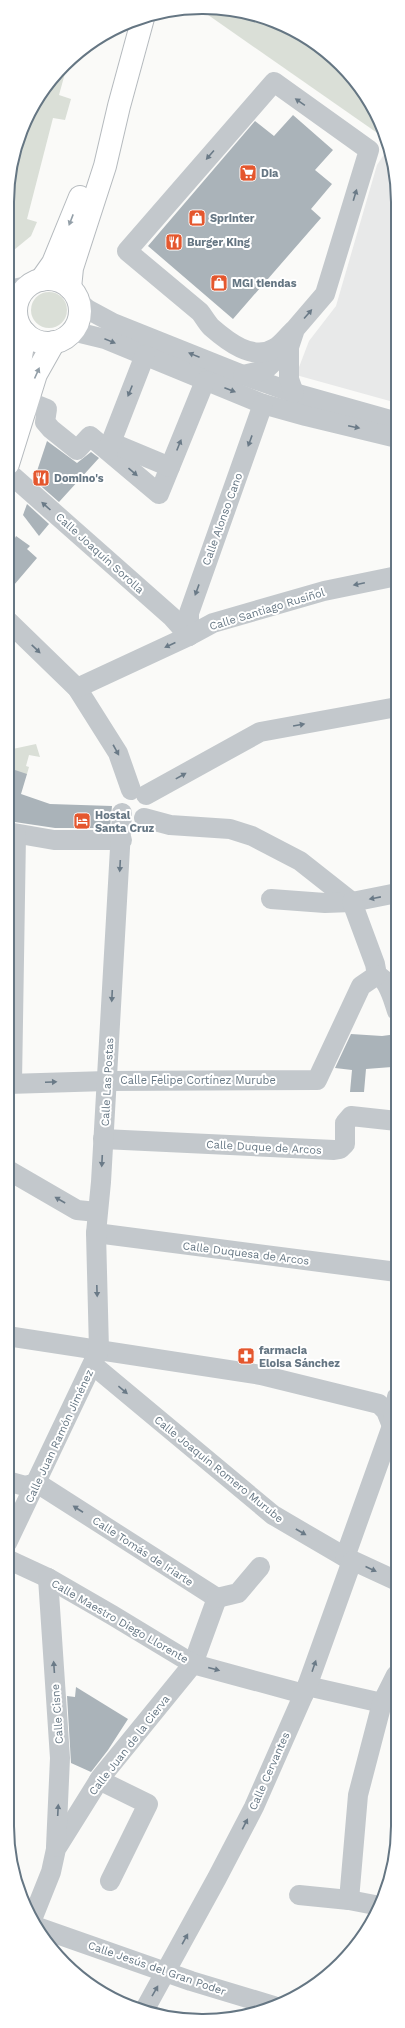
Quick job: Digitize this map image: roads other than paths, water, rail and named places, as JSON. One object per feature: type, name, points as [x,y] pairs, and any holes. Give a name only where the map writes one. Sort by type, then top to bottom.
[{"type":"main road","points":[[14,445],[34,380],[63,336],[79,316],[74,295],[72,268],[104,166],[118,106],[141,24]]},
{"type":"main road","points":[[14,386],[20,363],[17,321],[18,301],[26,285],[56,257],[118,106]]},
{"type":"main road","points":[[26,285],[57,280],[74,295]]},
{"type":"main road","points":[[17,321],[38,340],[63,336]]},
{"type":"street","points":[[243,375],[265,370],[292,338],[325,294],[369,150],[274,82],[127,251],[200,312],[207,320],[209,326],[250,353],[270,351],[292,338]]},
{"type":"street","points":[[74,295],[87,309],[113,323],[243,375],[294,393],[391,420]]},
{"type":"street","points":[[63,336],[105,339],[263,404],[391,437]]},
{"type":"street","points":[[292,338],[289,379],[294,393]]},
{"type":"street","points":[[218,365],[228,359],[238,346]]},
{"type":"street","points":[[109,446],[145,355]]},
{"type":"street","points":[[109,446],[159,494],[205,381]]},
{"type":"street","name":"Calle Alonso Cano","points":[[189,636],[189,613],[263,404]]},
{"type":"street","points":[[37,405],[47,409],[45,422],[51,429],[77,450],[90,436],[109,446],[170,467]]},
{"type":"street","name":"Calle Joaquín Sorolla","points":[[14,477],[172,617],[189,636]]},
{"type":"street","name":"Calle Santiago Rusiñol","points":[[77,688],[189,636],[213,623],[324,591],[391,577]]},
{"type":"street","points":[[14,627],[77,688],[118,753],[139,793],[150,800],[150,807],[144,818]]},
{"type":"street","points":[[391,708],[260,732],[139,793],[125,793],[121,798],[120,804],[122,813],[132,820],[144,818],[170,825],[230,830],[252,836],[284,850],[300,861],[352,902],[375,964],[377,975],[380,976],[386,983],[391,996]]},
{"type":"street","name":"Calle Las Postas","points":[[96,1358],[97,1212],[101,1182],[122,840],[122,813]]},
{"type":"street","points":[[14,834],[54,840],[122,840]]},
{"type":"street","points":[[271,899],[325,903],[352,902],[391,894]]},
{"type":"street","name":"Calle Felipe Cortínez Murube","points":[[14,1084],[107,1080],[317,1080],[361,986],[377,975]]},
{"type":"street","name":"Calle Duque de Arcos","points":[[103,1139],[334,1150],[340,1149],[345,1144],[345,1123],[351,1116],[391,1120]]},
{"type":"street","points":[[14,1173],[77,1210],[97,1212]]},
{"type":"street","name":"Calle Duquesa de Arcos","points":[[96,1233],[391,1271]]},
{"type":"street","points":[[14,1338],[96,1358],[261,1375],[375,1402],[385,1409],[391,1421]]},
{"type":"street","name":"Calle Juan Ramón Jiménez","points":[[14,1529],[96,1358]]},
{"type":"street","name":"Calle Joaquín Romero Murube","points":[[96,1358],[273,1515],[349,1559],[391,1578]]},
{"type":"street","name":"Calle Cervantes","points":[[147,2006],[166,1973],[254,1807],[306,1690],[391,1436]]},
{"type":"street","points":[[14,1483],[25,1486],[37,1483]]},
{"type":"street","name":"Calle Tomás de Iriarte","points":[[37,1483],[217,1598]]},
{"type":"street","name":"Calle Maestro Diego Llorente","points":[[14,1562],[48,1578],[193,1664],[306,1690],[382,1703]]},
{"type":"street","points":[[193,1664],[217,1598],[238,1592],[260,1567]]},
{"type":"street","name":"Calle Cisne","points":[[48,1578],[60,1758],[56,1849]]},
{"type":"street","name":"Calle Juan de la Cierva","points":[[35,1912],[51,1872],[56,1849],[99,1780],[193,1664]]},
{"type":"street","points":[[349,1900],[358,1795],[382,1703],[391,1685]]},
{"type":"street","points":[[99,1780],[148,1804],[110,1881]]},
{"type":"street","points":[[299,1896],[349,1900],[374,1905]]},
{"type":"street","name":"Calle Jesús del Gran Poder","points":[[46,1930],[166,1973],[236,1996],[264,2004]]},
{"type":"place","name":"Dia","points":[[248,173]]},
{"type":"place","name":"Sprinter","points":[[197,218]]},
{"type":"place","name":"Burger King","points":[[174,242]]},
{"type":"place","name":"MGi tiendas","points":[[219,283]]},
{"type":"place","name":"Domino's","points":[[41,478]]},
{"type":"place","name":"Hostal Santa Cruz","points":[[82,821]]},
{"type":"place","name":"farmacia Eloisa Sánchez","points":[[246,1356]]}]
